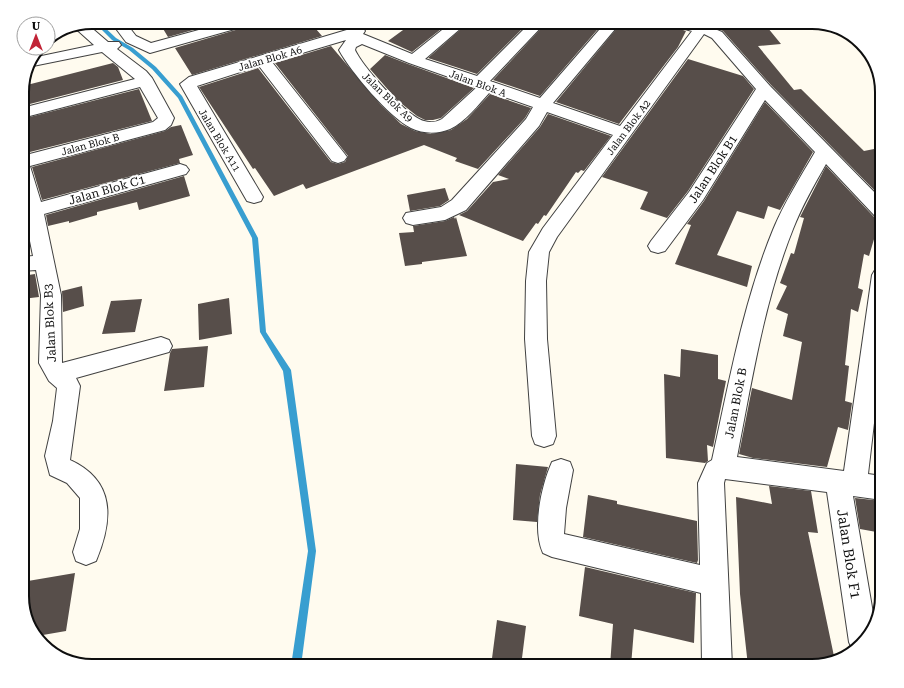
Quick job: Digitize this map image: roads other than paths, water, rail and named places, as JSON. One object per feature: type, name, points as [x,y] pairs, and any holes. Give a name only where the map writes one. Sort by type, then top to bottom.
[{"type":"street","points":[[88,29],[119,43],[150,48],[219,29]]},
{"type":"street","points":[[118,29],[119,43],[132,67],[146,81]]},
{"type":"street","points":[[414,60],[452,29]]},
{"type":"street","points":[[483,84],[533,29]]},
{"type":"street","points":[[413,218],[445,213],[459,205],[533,122],[542,106],[608,29]]},
{"type":"street","name":"Jalan Blok A2","points":[[544,436],[536,339],[536,281],[539,252],[550,233],[702,29]]},
{"type":"street","points":[[708,29],[717,35],[764,88],[875,204]]},
{"type":"street","name":"Jalan Blok A6","points":[[188,83],[355,32]]},
{"type":"street","name":"Jalan Blok A","points":[[355,32],[414,60],[542,106],[624,133]]},
{"type":"street","name":"Jalan Blok A9","points":[[355,32],[347,50],[350,57],[370,82],[415,123],[433,127],[447,123],[483,84]]},
{"type":"street","points":[[38,60],[119,43]]},
{"type":"street","points":[[262,60],[338,157]]},
{"type":"street","points":[[29,111],[146,81]]},
{"type":"street","name":"Jalan Blok B","points":[[29,160],[159,126],[165,121],[166,118],[146,81]]},
{"type":"street","name":"Jalan Blok A11","points":[[188,83],[254,196]]},
{"type":"street","name":"Jalan Blok B1","points":[[658,246],[700,190],[764,88]]},
{"type":"street","name":"Jalan Blok B","points":[[717,659],[712,582],[710,483],[716,471],[723,466],[761,290],[779,238],[825,150]]},
{"type":"street","name":"Jalan Blok C1","points":[[30,205],[180,170]]},
{"type":"street","name":"Jalan Blok B3","points":[[30,205],[45,262],[51,296],[50,363],[57,374],[64,379],[69,386],[69,396],[57,456],[59,468],[76,475],[92,494],[94,506],[93,529],[86,552]]},
{"type":"street","points":[[29,263],[45,262]]},
{"type":"street","name":"Jalan Blok F1","points":[[862,633],[844,529],[847,483],[858,448],[875,325]]},
{"type":"street","points":[[57,374],[161,346]]},
{"type":"street","points":[[723,466],[875,487]]},
{"type":"street","points":[[561,470],[553,511],[550,539],[552,544],[712,582]]},
{"type":"waterway","points":[[103,29],[114,39],[131,49],[154,68],[180,97],[255,238],[263,332],[287,370],[312,551],[297,659]]}]
